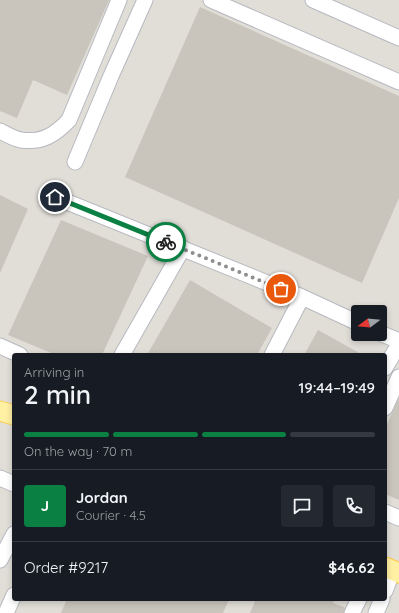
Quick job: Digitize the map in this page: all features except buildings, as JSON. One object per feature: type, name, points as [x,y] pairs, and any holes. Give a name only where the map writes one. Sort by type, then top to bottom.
[{"type":"main road","points":[[0,411],[12,414]]},
{"type":"street","points":[[0,131],[20,140],[43,140],[59,131],[64,126],[69,120],[119,0]]},
{"type":"street","points":[[75,162],[145,0]]},
{"type":"street","points":[[211,0],[399,82]]},
{"type":"street","points":[[313,0],[399,38]]},
{"type":"street","points":[[55,197],[302,297],[351,320]]},
{"type":"street","points":[[123,353],[182,248]]},
{"type":"street","points":[[273,353],[302,297]]},
{"type":"street","points":[[387,337],[399,343],[387,364]]},
{"type":"street","points":[[0,346],[16,353]]},
{"type":"street","points":[[387,404],[399,377]]},
{"type":"street","points":[[0,478],[12,483]]},
{"type":"street","points":[[387,513],[399,518]]},
{"type":"street","points":[[0,560],[12,538]]},
{"type":"street","points":[[387,585],[392,570]]},
{"type":"street","points":[[6,613],[12,599]]},
{"type":"street","points":[[352,613],[358,601]]},
{"type":"street","points":[[376,613],[381,601]]},
{"type":"shaded area","points":[[0,0],[399,0],[399,613],[0,613]]},
{"type":"way so far","points":[[166,242],[281,289]]},
{"type":"route","points":[[55,197],[166,242]]}]
